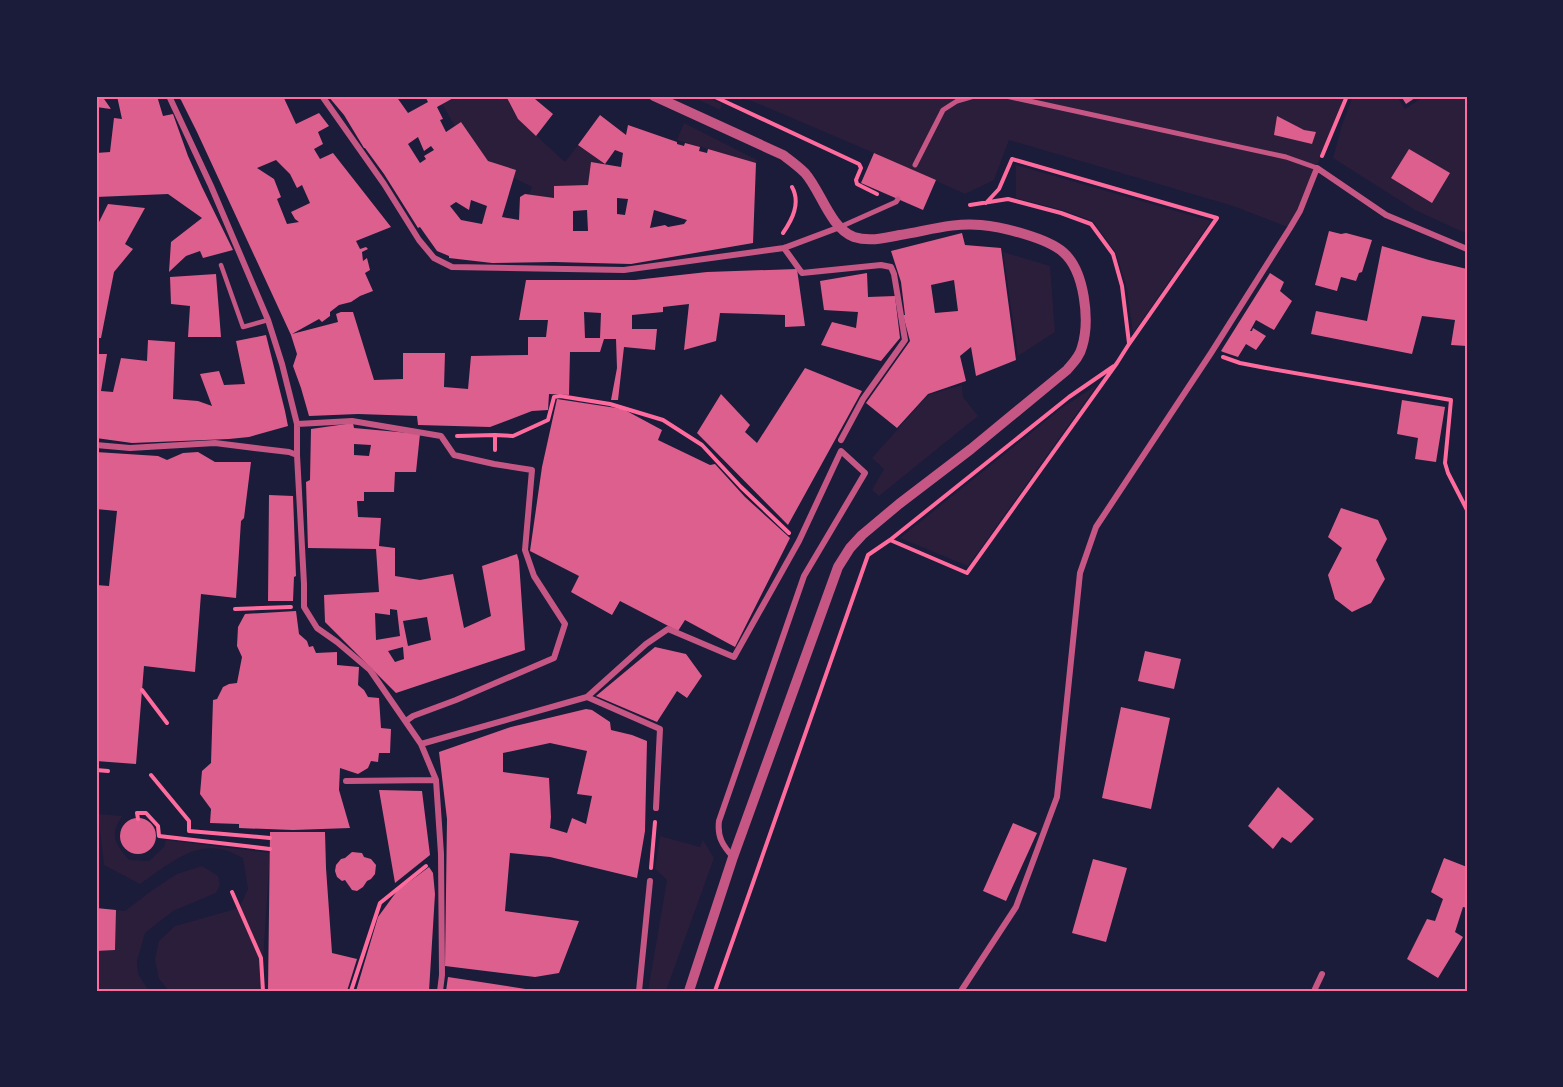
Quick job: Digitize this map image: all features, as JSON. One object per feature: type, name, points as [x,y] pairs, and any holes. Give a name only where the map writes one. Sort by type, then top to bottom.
[{"type":"street","points":[[169,96],[211,186],[268,320],[282,364],[297,424],[304,607],[317,628],[370,670],[421,744],[436,780],[441,854],[442,975],[440,991]]},
{"type":"street","points":[[322,96],[384,184],[419,240],[434,258],[452,267],[624,270],[784,248],[840,227],[898,200]]},
{"type":"street","points":[[654,96],[783,155],[795,163],[806,174],[840,227],[855,237],[872,239],[949,226],[980,225],[1038,239],[1052,245],[1064,253],[1073,264],[1079,278],[1085,312],[1082,348],[1076,360],[1067,370],[876,522],[850,548],[838,567],[733,857],[689,991]]},
{"type":"street","points":[[915,165],[943,110],[957,101],[974,96]]},
{"type":"street","points":[[1006,96],[1286,157],[1317,168],[1386,215],[1467,249]]},
{"type":"street","points":[[961,991],[1016,907],[1057,796],[1080,573],[1096,527],[1300,211],[1317,168]]},
{"type":"street","points":[[421,744],[587,697],[646,644],[668,630],[734,657],[799,541],[841,451],[841,440],[863,399],[904,340],[891,267],[881,265],[802,273],[784,248]]},
{"type":"street","points":[[297,424],[352,421],[441,436],[454,455],[532,470],[525,550],[534,576],[565,624],[554,658],[413,716],[406,721]]},
{"type":"street","points":[[96,445],[130,448],[215,444],[289,452],[297,455]]},
{"type":"street","points":[[733,857],[721,841],[719,821],[804,576],[865,473],[841,451]]},
{"type":"street","points":[[587,697],[660,729],[656,808]]},
{"type":"street","points":[[346,781],[436,780]]},
{"type":"street","points":[[639,991],[650,881]]},
{"type":"street","points":[[1314,991],[1322,974]]},
{"type":"lane","points":[[221,265],[243,327],[268,320]]},
{"type":"path","points":[[713,96],[859,164],[861,168],[856,180],[861,187]]},
{"type":"path","points":[[1317,168],[1347,96]]},
{"type":"path","points":[[757,144],[768,122]]},
{"type":"path","points":[[890,540],[967,573],[1118,363],[1217,218],[1011,159],[999,189],[986,203]]},
{"type":"path","points":[[784,248],[781,236],[794,215],[796,201],[794,191],[787,180]]},
{"type":"path","points":[[1211,352],[1249,364],[1451,400],[1445,464],[1467,510]]},
{"type":"path","points":[[715,991],[868,555],[890,540],[1069,397],[1118,363]]},
{"type":"path","points":[[441,436],[513,436],[548,420],[554,398],[560,396],[610,404],[663,420],[702,446],[741,487],[799,541]]},
{"type":"path","points":[[494,464],[495,435]]},
{"type":"path","points":[[235,609],[304,607]]},
{"type":"path","points":[[142,690],[167,723]]},
{"type":"path","points":[[96,770],[108,771]]},
{"type":"path","points":[[151,775],[189,821],[189,831],[270,838]]},
{"type":"path","points":[[650,881],[656,808]]},
{"type":"path","points":[[138,819],[137,813],[146,813],[158,826],[159,836],[270,849]]},
{"type":"path","points":[[351,991],[380,903],[441,854]]},
{"type":"path","points":[[232,892],[261,958],[263,991]]},
{"type":"shaded area","points":[[457,96],[506,96],[518,119],[565,162],[578,145],[605,164],[591,162],[588,185],[555,186],[554,198],[529,195],[532,187],[514,178],[515,170],[488,161],[461,122],[455,126],[442,104]]},
{"type":"shaded area","points":[[691,96],[704,96],[722,104],[720,110]]},
{"type":"shaded area","points":[[740,96],[1347,96],[1290,228],[1233,206],[1009,140],[994,180],[965,194]]},
{"type":"shaded area","points":[[1353,96],[1397,96],[1405,109],[1425,96],[1467,96],[1467,234],[1415,210],[1333,158]]},
{"type":"shaded area","points":[[684,123],[757,160],[756,163],[677,140]]},
{"type":"shaded area","points":[[1016,165],[1211,221],[1133,333],[1127,289],[1116,253],[1093,221],[1016,198]]},
{"type":"shaded area","points":[[1003,252],[1050,266],[1055,332],[1018,356]]},
{"type":"shaded area","points":[[962,385],[963,397],[978,416],[879,496],[872,490],[884,469],[872,458],[928,395]]},
{"type":"shaded area","points":[[1097,385],[968,566],[900,538],[1063,407]]},
{"type":"shaded area","points":[[98,814],[122,816],[116,829],[115,839],[129,860],[149,861],[164,847],[166,840],[270,853],[261,991],[169,991],[159,979],[155,959],[159,941],[175,926],[239,908],[248,889],[243,858],[225,850],[202,849],[169,863],[140,884],[104,865]]},
{"type":"shaded area","points":[[660,836],[700,847],[703,840],[714,858],[666,991],[648,991],[667,880],[655,869]]},
{"type":"shaded area","points":[[202,866],[218,876],[220,885],[216,893],[173,911],[145,933],[137,961],[138,974],[149,991],[96,991],[96,951],[115,950],[116,910],[125,911],[177,874]]},
{"type":"building","points":[[96,96],[102,96],[111,109],[96,107]]},
{"type":"building","points":[[117,96],[157,96],[163,116],[173,114],[188,156],[233,250],[203,258],[200,251],[186,256],[169,272],[171,242],[202,218],[168,194],[96,197],[96,153],[110,152],[114,118],[122,119]]},
{"type":"building","points":[[177,96],[283,96],[296,124],[319,113],[329,126],[318,132],[323,144],[314,149],[320,159],[333,153],[391,227],[356,241],[360,249],[366,247],[368,249],[362,252],[363,261],[367,258],[370,270],[365,273],[373,291],[339,305],[322,322],[319,319],[292,334],[338,322],[336,314],[353,312],[374,380],[403,379],[403,353],[445,353],[444,387],[468,389],[471,356],[528,355],[528,337],[546,337],[548,320],[519,320],[526,280],[635,280],[707,272],[797,269],[805,326],[785,327],[785,315],[720,313],[716,341],[684,350],[689,304],[663,307],[663,312],[632,315],[632,329],[657,329],[655,350],[624,347],[618,400],[611,400],[617,368],[616,339],[604,339],[600,352],[570,352],[569,395],[549,394],[548,410],[532,411],[490,427],[418,425],[417,416],[358,414],[309,416],[293,366],[297,354],[291,335],[181,100]],"holes":[[[276,160],[290,174],[297,188],[302,185],[310,203],[291,212],[299,222],[287,224],[277,199],[281,197],[274,179],[257,168]],[[584,312],[601,313],[600,338],[585,338]]]},
{"type":"building","points":[[328,96],[396,96],[408,113],[428,102],[425,96],[457,96],[437,107],[446,132],[461,122],[488,161],[516,170],[502,217],[519,220],[520,197],[525,194],[554,198],[554,186],[588,185],[591,162],[621,167],[623,153],[615,150],[605,164],[578,145],[600,115],[626,135],[628,125],[677,142],[677,144],[684,146],[685,143],[700,147],[699,151],[707,153],[708,149],[756,163],[753,243],[631,264],[492,263],[449,258],[437,251],[420,227],[418,228],[344,115]],"holes":[[[418,137],[424,151],[431,146],[434,150],[424,156],[426,159],[420,163],[408,144]],[[617,198],[628,199],[625,215],[617,214]],[[471,200],[487,206],[482,224],[461,220],[450,206],[456,202],[469,210]],[[587,210],[588,231],[573,231],[573,211]],[[654,210],[687,220],[684,224],[668,227],[665,225],[650,228]]]},
{"type":"building","points":[[506,96],[537,96],[535,99],[553,114],[536,136],[518,119]]},
{"type":"building","points":[[1401,96],[1418,96],[1406,104]]},
{"type":"building","points":[[1277,116],[1304,130],[1316,132],[1312,144],[1274,135]]},
{"type":"building","points":[[1409,149],[1450,173],[1432,203],[1391,178]]},
{"type":"building","points":[[874,153],[936,180],[923,210],[861,183]]},
{"type":"building","points":[[108,204],[145,208],[125,244],[133,249],[114,272],[101,338],[96,338],[96,228]]},
{"type":"building","points":[[1329,231],[1372,240],[1362,272],[1359,273],[1356,281],[1341,277],[1337,291],[1315,285]]},
{"type":"building","points":[[962,233],[965,245],[1001,248],[1016,360],[976,376],[971,347],[960,356],[966,381],[928,394],[897,428],[866,403],[910,341],[903,315],[905,315],[901,282],[891,251]],"holes":[[[954,280],[958,311],[935,313],[931,285]]]},
{"type":"building","points":[[1382,246],[1467,269],[1467,346],[1451,345],[1455,320],[1422,316],[1412,354],[1311,334],[1316,311],[1367,321]]},
{"type":"building","points":[[867,273],[868,297],[895,296],[900,338],[881,361],[821,345],[832,322],[856,328],[858,312],[824,310],[820,281]]},
{"type":"building","points":[[1270,273],[1284,282],[1280,291],[1292,301],[1274,330],[1256,320],[1250,331],[1253,328],[1266,336],[1256,350],[1246,344],[1238,357],[1221,351]]},
{"type":"building","points":[[216,274],[221,337],[188,337],[190,306],[171,304],[170,277]]},
{"type":"building","points":[[266,335],[288,426],[249,437],[229,439],[132,443],[96,438],[96,354],[107,354],[101,391],[113,392],[121,358],[147,361],[148,340],[175,342],[173,399],[198,401],[212,406],[200,374],[219,371],[224,385],[245,384],[236,341]]},
{"type":"building","points":[[805,368],[862,391],[788,525],[697,433],[721,394],[750,425],[745,432],[757,443]]},
{"type":"building","points":[[557,399],[623,409],[662,430],[658,440],[710,465],[715,464],[745,497],[790,538],[735,647],[685,620],[678,631],[620,601],[612,615],[571,592],[579,576],[530,551],[542,467]]},
{"type":"building","points":[[1402,400],[1445,407],[1436,462],[1415,459],[1418,438],[1397,434]]},
{"type":"building","points":[[353,423],[354,428],[420,434],[416,472],[395,472],[394,492],[364,492],[364,501],[357,501],[358,517],[381,518],[379,546],[395,548],[395,576],[420,580],[453,574],[464,628],[491,616],[482,566],[517,554],[525,650],[396,693],[325,622],[324,595],[379,592],[376,549],[308,548],[306,482],[310,480],[311,429]],"holes":[[[354,444],[371,445],[369,456],[354,455]],[[390,609],[397,610],[400,636],[376,640],[375,613],[390,615]],[[427,617],[431,640],[408,646],[403,621]],[[403,647],[404,659],[395,662],[388,651]]]},
{"type":"building","points":[[96,452],[158,456],[167,460],[183,453],[198,452],[215,462],[251,462],[244,518],[241,521],[236,598],[201,594],[195,672],[144,666],[136,764],[96,761],[96,585],[109,586],[117,511],[96,509]]},
{"type":"building","points":[[269,495],[293,496],[296,576],[294,577],[293,601],[268,601]]},
{"type":"building","points":[[1341,508],[1378,520],[1387,539],[1376,560],[1385,579],[1371,603],[1352,612],[1335,599],[1328,575],[1342,548],[1328,537]]},
{"type":"building","points":[[296,611],[299,634],[307,641],[309,647],[313,646],[316,653],[337,652],[337,665],[359,667],[358,685],[368,697],[379,698],[381,728],[391,729],[390,753],[379,753],[378,762],[371,761],[368,768],[358,774],[340,768],[339,790],[350,828],[293,830],[239,828],[239,824],[210,823],[211,809],[200,794],[202,771],[211,763],[213,700],[217,699],[223,687],[237,683],[242,657],[237,646],[238,627],[245,614]]},
{"type":"building","points":[[655,647],[686,654],[702,676],[687,698],[677,691],[657,722],[596,696]]},
{"type":"building","points":[[1145,651],[1181,659],[1174,689],[1138,681]]},
{"type":"building","points":[[1121,707],[1170,718],[1151,809],[1102,798]]},
{"type":"building","points":[[586,709],[592,710],[610,722],[611,730],[647,741],[645,831],[637,878],[550,857],[510,853],[505,911],[579,921],[559,973],[535,977],[445,966],[447,819],[439,752],[511,727]],"holes":[[[550,743],[587,751],[577,794],[592,796],[586,824],[572,818],[567,833],[550,828],[549,778],[503,772],[503,753]]]},
{"type":"building","points":[[1278,787],[1314,819],[1291,843],[1282,837],[1273,849],[1248,826]]},
{"type":"building","points":[[379,790],[422,791],[430,855],[395,883]]},
{"type":"building","points":[[138,818],[151,823],[156,836],[151,849],[138,854],[125,849],[120,836],[125,823]]},
{"type":"building","points":[[1013,823],[1037,833],[1006,901],[983,891]]},
{"type":"building","points":[[270,832],[325,832],[332,953],[357,959],[347,991],[268,991]]},
{"type":"building","points":[[352,852],[362,853],[376,865],[375,874],[357,891],[352,890],[345,880],[342,881],[337,877],[335,871],[341,859]]},
{"type":"building","points":[[1444,858],[1467,867],[1467,908],[1463,907],[1455,932],[1463,937],[1438,978],[1407,959],[1427,919],[1435,921],[1443,899],[1431,892]]},
{"type":"building","points":[[1093,859],[1127,868],[1106,942],[1072,933]]},
{"type":"building","points":[[429,867],[433,873],[435,894],[429,991],[356,991],[378,917],[397,891]]},
{"type":"building","points":[[96,908],[116,910],[115,950],[96,951]]},
{"type":"building","points":[[448,977],[532,990],[532,991],[446,991]]}]
